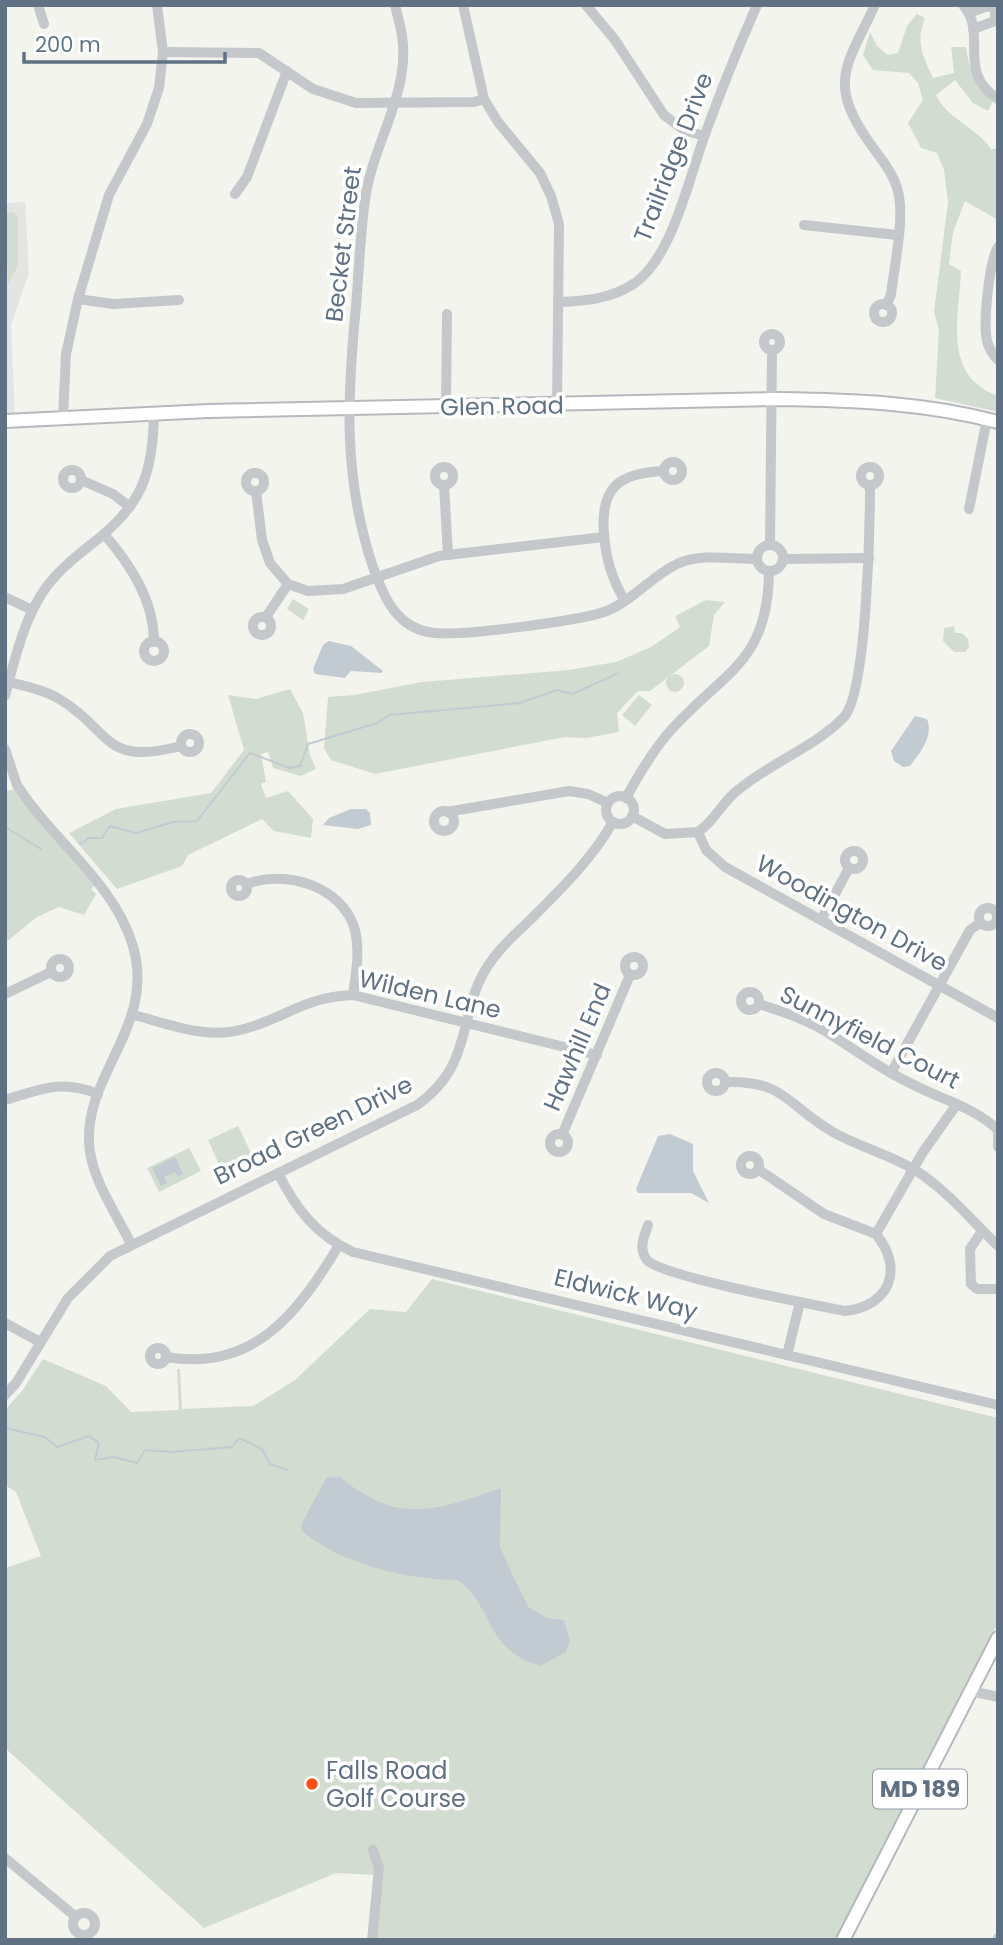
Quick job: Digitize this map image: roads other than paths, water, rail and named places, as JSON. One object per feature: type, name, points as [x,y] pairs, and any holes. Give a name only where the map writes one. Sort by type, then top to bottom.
[{"type":"main road","name":"Glen Road","points":[[5,421],[154,413],[771,399],[873,401],[992,421]]},
{"type":"main road","name":"MD 189","points":[[843,1940],[998,1638]]},
{"type":"street","points":[[38,5],[44,24]]},
{"type":"street","points":[[63,417],[66,354],[78,299],[109,195],[154,105],[163,52],[157,5]]},
{"type":"street","name":"Becket Street","points":[[395,5],[403,37],[403,65],[365,198],[349,408],[351,482],[356,512],[384,598],[398,617],[420,630],[432,633],[576,618],[601,613],[625,601],[663,573],[687,561],[756,559]]},
{"type":"street","points":[[463,5],[484,99],[498,122],[540,173],[551,196],[559,224],[557,405]]},
{"type":"street","points":[[586,5],[615,40],[664,115],[684,130],[704,136]]},
{"type":"street","name":"Trailridge Drive","points":[[558,302],[592,300],[613,294],[636,282],[650,267],[670,231],[704,136],[757,5]]},
{"type":"street","points":[[875,5],[847,66],[844,98],[851,116],[897,186],[900,209],[891,295],[886,305]]},
{"type":"street","points":[[974,29],[995,21],[995,9],[988,6],[966,9],[974,29],[975,72],[983,86],[998,99]]},
{"type":"street","points":[[163,52],[259,53],[313,89],[341,100],[393,103],[474,102],[484,99]]},
{"type":"street","points":[[235,194],[247,177],[287,71]]},
{"type":"street","points":[[804,225],[897,235]]},
{"type":"street","points":[[998,247],[993,259],[986,338],[998,360]]},
{"type":"street","points":[[78,299],[113,304],[179,300]]},
{"type":"street","points":[[446,407],[447,314]]},
{"type":"street","points":[[769,545],[772,350]]},
{"type":"street","points":[[5,696],[32,610],[58,572],[104,534],[130,507],[145,484],[150,469],[154,413]]},
{"type":"street","points":[[969,509],[992,421]]},
{"type":"street","points":[[625,601],[610,575],[603,509],[612,489],[629,476],[664,471]]},
{"type":"street","points":[[81,480],[113,494],[130,507]]},
{"type":"street","points":[[444,485],[448,555]]},
{"type":"street","points":[[632,816],[665,834],[698,832],[736,791],[834,725],[850,709],[857,688],[869,558],[870,485]]},
{"type":"street","points":[[256,491],[265,552],[276,572],[288,584],[320,592],[343,589],[424,559],[604,537]]},
{"type":"street","points":[[104,534],[136,576],[154,629],[153,642]]},
{"type":"street","points":[[769,545],[780,549],[783,559],[779,569],[769,572],[760,568],[756,559],[760,549],[769,545]]},
{"type":"street","points":[[783,559],[869,558]]},
{"type":"street","points":[[626,798],[670,731],[731,675],[753,646],[768,607],[769,572]]},
{"type":"street","points":[[266,617],[288,584]]},
{"type":"street","points":[[5,597],[32,610]]},
{"type":"street","points":[[9,682],[55,697],[76,711],[108,743],[123,751],[140,754],[181,746]]},
{"type":"street","points":[[5,749],[13,775],[26,798],[108,896],[124,924],[137,964],[134,1015],[98,1094],[91,1125],[90,1152],[99,1179],[131,1244]]},
{"type":"street","points":[[447,812],[569,791],[588,794],[608,803]]},
{"type":"street","points":[[616,797],[626,798],[632,804],[632,816],[626,822],[613,822],[607,816],[608,803],[616,797]]},
{"type":"street","name":"Broad Green Drive","points":[[5,1395],[16,1383],[40,1342],[83,1280],[110,1256],[417,1105],[436,1092],[461,1051],[478,987],[492,958],[597,850],[613,822]]},
{"type":"street","name":"Woodington Drive","points":[[698,832],[706,850],[725,867],[998,1018]]},
{"type":"street","points":[[821,920],[849,868]]},
{"type":"street","points":[[247,884],[261,878],[286,878],[320,889],[340,903],[350,917],[356,939],[353,995]]},
{"type":"street","points":[[891,1073],[970,930],[980,923]]},
{"type":"street","points":[[5,994],[51,972]]},
{"type":"street","name":"Hawhill End","points":[[562,1135],[630,975]]},
{"type":"street","name":"Wilden Lane","points":[[134,1015],[199,1032],[222,1033],[242,1030],[312,1000],[353,995],[597,1055]]},
{"type":"street","name":"Sunnyfield Court","points":[[758,1004],[790,1014],[833,1035],[862,1058],[957,1104],[998,1132],[998,1147]]},
{"type":"street","points":[[725,1082],[749,1081],[776,1089],[834,1133],[913,1169],[943,1191],[998,1246]]},
{"type":"street","points":[[5,1100],[56,1085],[81,1087],[98,1094]]},
{"type":"street","points":[[876,1234],[913,1169],[957,1104]]},
{"type":"street","points":[[648,1224],[642,1245],[645,1257],[654,1267],[845,1311],[862,1309],[881,1297],[887,1287],[891,1264],[876,1234],[824,1214],[758,1169]]},
{"type":"street","name":"Eldwick Way","points":[[278,1173],[302,1215],[339,1245],[374,1258],[998,1405]]},
{"type":"street","points":[[982,1231],[970,1249],[971,1284],[976,1289],[998,1289]]},
{"type":"street","points":[[166,1357],[210,1361],[249,1347],[301,1302],[339,1245]]},
{"type":"street","points":[[787,1355],[800,1302]]},
{"type":"street","points":[[5,1323],[40,1342]]},
{"type":"street","points":[[971,1690],[998,1697]]},
{"type":"street","points":[[372,1940],[379,1867],[373,1850]]},
{"type":"street","points":[[5,1858],[76,1917]]},
{"type":"waterway","points":[[80,844],[89,838],[102,838],[110,826],[136,833],[173,822],[197,821],[250,753],[290,768],[300,766],[308,744],[377,723],[389,715],[520,703],[557,690],[572,694],[619,673]]},
{"type":"waterway","points":[[5,827],[41,849]]},
{"type":"waterway","points":[[5,1428],[45,1437],[57,1447],[89,1436],[99,1443],[95,1460],[114,1457],[137,1463],[145,1450],[172,1452],[232,1447],[239,1438],[262,1449],[270,1464],[288,1470]]},
{"type":"place","name":"Falls Road Golf Course","points":[[312,1784]]}]
